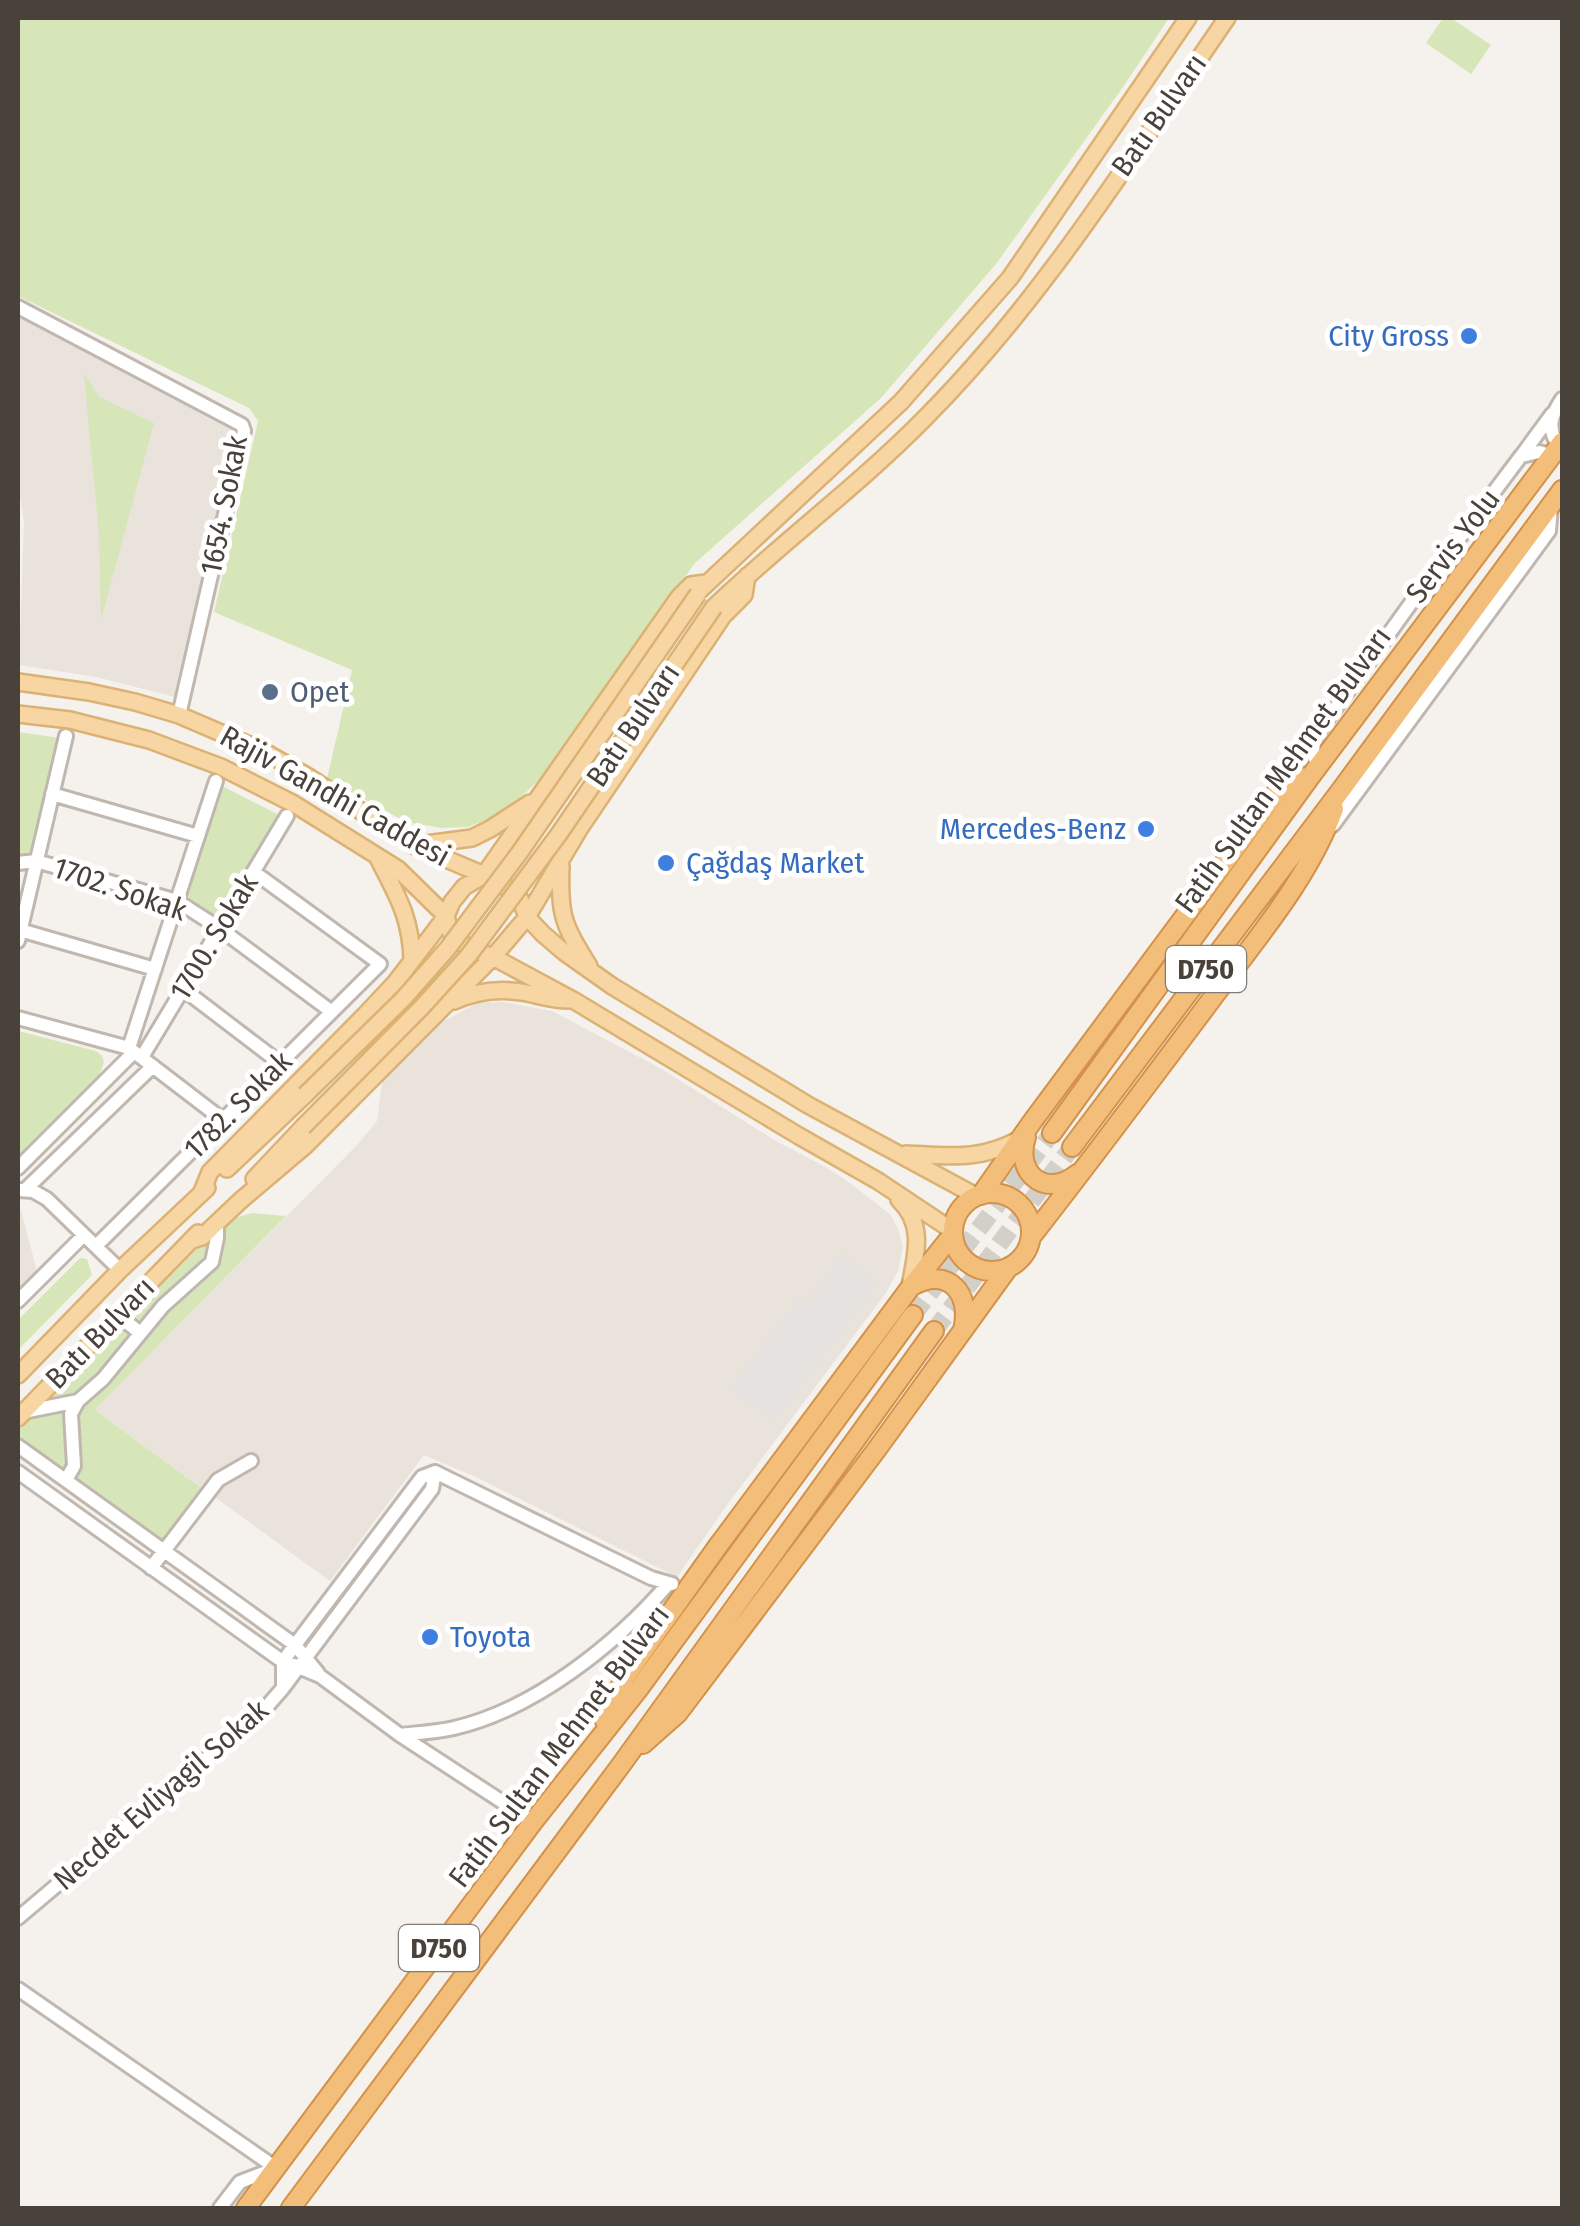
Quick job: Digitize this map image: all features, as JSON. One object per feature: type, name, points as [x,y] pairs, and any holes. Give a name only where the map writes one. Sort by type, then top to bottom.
[{"type":"highway","name":"Fatih Sultan Mehmet Bulvarı","points":[[1052,1133],[1314,771],[1558,448]]},
{"type":"highway","name":"Fatih Sultan Mehmet Bulvarı","points":[[1072,1148],[1559,502]]},
{"type":"highway","points":[[1008,1268],[997,1272],[975,1268],[958,1252],[953,1233],[956,1215],[964,1204],[978,1196],[1279,789],[1291,779],[1314,771]]},
{"type":"highway","points":[[621,1764],[678,1713],[878,1449],[1008,1268],[1026,1253],[1031,1237],[1276,913],[1322,839],[1341,790]]},
{"type":"highway","points":[[1026,1130],[1021,1152],[1024,1167],[1034,1178],[1060,1184],[1088,1164]]},
{"type":"highway","points":[[978,1196],[1002,1194],[1013,1198],[1029,1218],[1031,1237]]},
{"type":"highway","points":[[593,1746],[624,1678],[678,1586],[953,1233]]},
{"type":"highway","points":[[910,1288],[929,1279],[951,1283],[964,1300],[967,1315],[963,1331]]},
{"type":"highway","name":"Fatih Sultan Mehmet Bulvarı","points":[[246,2208],[533,1822],[637,1691],[913,1315]]},
{"type":"highway","name":"Fatih Sultan Mehmet Bulvarı","points":[[291,2208],[621,1764],[934,1330]]},
{"type":"main road","name":"Batı Bulvarı","points":[[18,1375],[120,1270],[402,999],[448,948],[520,852],[702,588],[900,402],[1010,278],[1188,18]]},
{"type":"main road","name":"Batı Bulvarı","points":[[20,1415],[469,955],[559,834],[714,607],[923,421],[1010,322],[1071,243],[1226,18]]},
{"type":"main road","points":[[192,1240],[202,1237],[306,1146],[494,956],[527,917],[580,828],[723,616],[744,596],[748,576]]},
{"type":"main road","points":[[201,1194],[210,1172],[365,1015],[412,960],[464,887],[484,875],[679,597],[691,585],[702,588]]},
{"type":"main road","name":"Rajiv Gandhi Caddesi","points":[[18,682],[90,692],[179,716],[263,751],[413,846],[511,890],[520,899],[527,917],[594,974],[808,1105],[978,1196]]},
{"type":"main road","name":"Rajiv Gandhi Caddesi","points":[[18,714],[116,730],[186,752],[268,790],[398,869],[446,916],[450,931],[465,946],[494,956],[572,1000],[878,1180],[953,1233]]},
{"type":"main road","points":[[413,846],[472,838],[538,798]]},
{"type":"main road","points":[[377,856],[406,915],[412,935],[412,960]]},
{"type":"main road","points":[[561,860],[560,906],[564,923],[594,974]]},
{"type":"main road","points":[[445,1004],[503,990],[572,1000]]},
{"type":"main road","points":[[898,1153],[982,1155],[1000,1149],[1026,1130]]},
{"type":"main road","points":[[878,1180],[905,1206],[916,1224],[918,1249],[910,1288]]},
{"type":"street","name":"1654. Sokak","points":[[18,307],[242,425],[244,432],[179,716]]},
{"type":"street","points":[[1521,456],[1558,448],[1551,431],[1553,412],[1562,398]]},
{"type":"street","name":"Servis Yolu","points":[[1268,803],[1420,589],[1553,412]]},
{"type":"street","name":"Fatih Sultan Mehmet Bulvarı","points":[[1322,839],[1549,531],[1559,502]]},
{"type":"street","points":[[1314,771],[1317,734]]},
{"type":"street","points":[[66,736],[19,936],[155,969]]},
{"type":"street","points":[[120,1270],[47,1199],[21,1190],[139,1056],[155,969],[216,781]]},
{"type":"street","points":[[52,794],[198,836]]},
{"type":"street","name":"1700. Sokak","points":[[139,1056],[287,816]]},
{"type":"street","name":"1702. Sokak","points":[[18,863],[36,861],[177,902],[219,928],[332,1012]]},
{"type":"street","name":"1782. Sokak","points":[[96,1246],[380,964],[254,872]]},
{"type":"street","points":[[182,989],[280,1063]]},
{"type":"street","points":[[18,1018],[139,1056],[223,1120]]},
{"type":"street","points":[[18,1168],[139,1056]]},
{"type":"street","points":[[66,1480],[74,1466],[71,1414],[78,1401],[103,1379],[163,1306],[212,1262],[218,1223]]},
{"type":"street","points":[[18,1300],[84,1235]]},
{"type":"street","points":[[118,1315],[140,1334]]},
{"type":"street","points":[[20,1415],[78,1401]]},
{"type":"street","points":[[18,1446],[295,1645],[303,1663],[400,1735],[533,1822]]},
{"type":"street","points":[[151,1568],[218,1480],[251,1462]]},
{"type":"street","points":[[18,1472],[283,1661],[303,1663]]},
{"type":"street","points":[[435,1472],[651,1578],[678,1586]]},
{"type":"street","points":[[283,1661],[422,1478],[435,1472]]},
{"type":"street","points":[[283,1688],[432,1489],[435,1472]]},
{"type":"street","points":[[400,1735],[455,1728],[521,1704],[582,1664],[678,1586]]},
{"type":"street","name":"Necdet Evliyagil Sokak","points":[[18,1918],[263,1712],[283,1688],[283,1661]]},
{"type":"street","points":[[18,1989],[276,2168]]},
{"type":"street","points":[[220,2208],[240,2182],[276,2168]]},
{"type":"shaded area","points":[[18,317],[237,433],[175,697],[96,677],[19,665],[24,522],[18,484]]},
{"type":"shaded area","points":[[502,1002],[552,1011],[660,1068],[850,1183],[891,1215],[903,1246],[898,1271],[886,1293],[677,1577],[424,1455],[330,1581],[95,1410],[358,1144],[377,1121],[382,1082],[440,1023],[478,1003]]},
{"type":"shaded area","points":[[18,1210],[38,1275],[18,1295]]},
{"type":"shaded area","points":[[842,1253],[879,1283],[775,1421],[730,1389],[798,1299],[807,1303]]},
{"type":"green space","points":[[18,18],[1169,18],[996,264],[881,398],[695,563],[539,780],[504,813],[468,827],[442,828],[406,822],[327,779],[352,670],[214,612],[258,421],[249,408],[18,296]]},
{"type":"green space","points":[[1443,18],[1451,18],[1491,45],[1471,74],[1426,43]]},
{"type":"green space","points":[[84,373],[99,397],[154,423],[101,620],[99,535]]},
{"type":"green space","points":[[18,732],[61,738],[32,859],[18,860]]},
{"type":"green space","points":[[220,785],[281,816],[217,917],[182,896]]},
{"type":"green space","points":[[18,1031],[96,1051],[104,1062],[99,1076],[18,1156]]},
{"type":"green space","points":[[252,1213],[286,1216],[95,1410],[207,1492],[164,1550],[18,1446],[18,1418],[217,1223]]},
{"type":"green space","points":[[80,1258],[87,1259],[92,1275],[18,1350],[18,1320]]},
{"type":"tunnel","points":[[913,1315],[1052,1133]]},
{"type":"tunnel","points":[[934,1331],[1072,1147]]},
{"type":"place","name":"City Gross","points":[[1469,336]]},
{"type":"place","name":"Opet","points":[[270,692]]},
{"type":"place","name":"Mercedes-Benz","points":[[1146,829]]},
{"type":"place","name":"Çağdaş Market","points":[[666,863]]},
{"type":"place","name":"Toyota","points":[[430,1637]]}]
